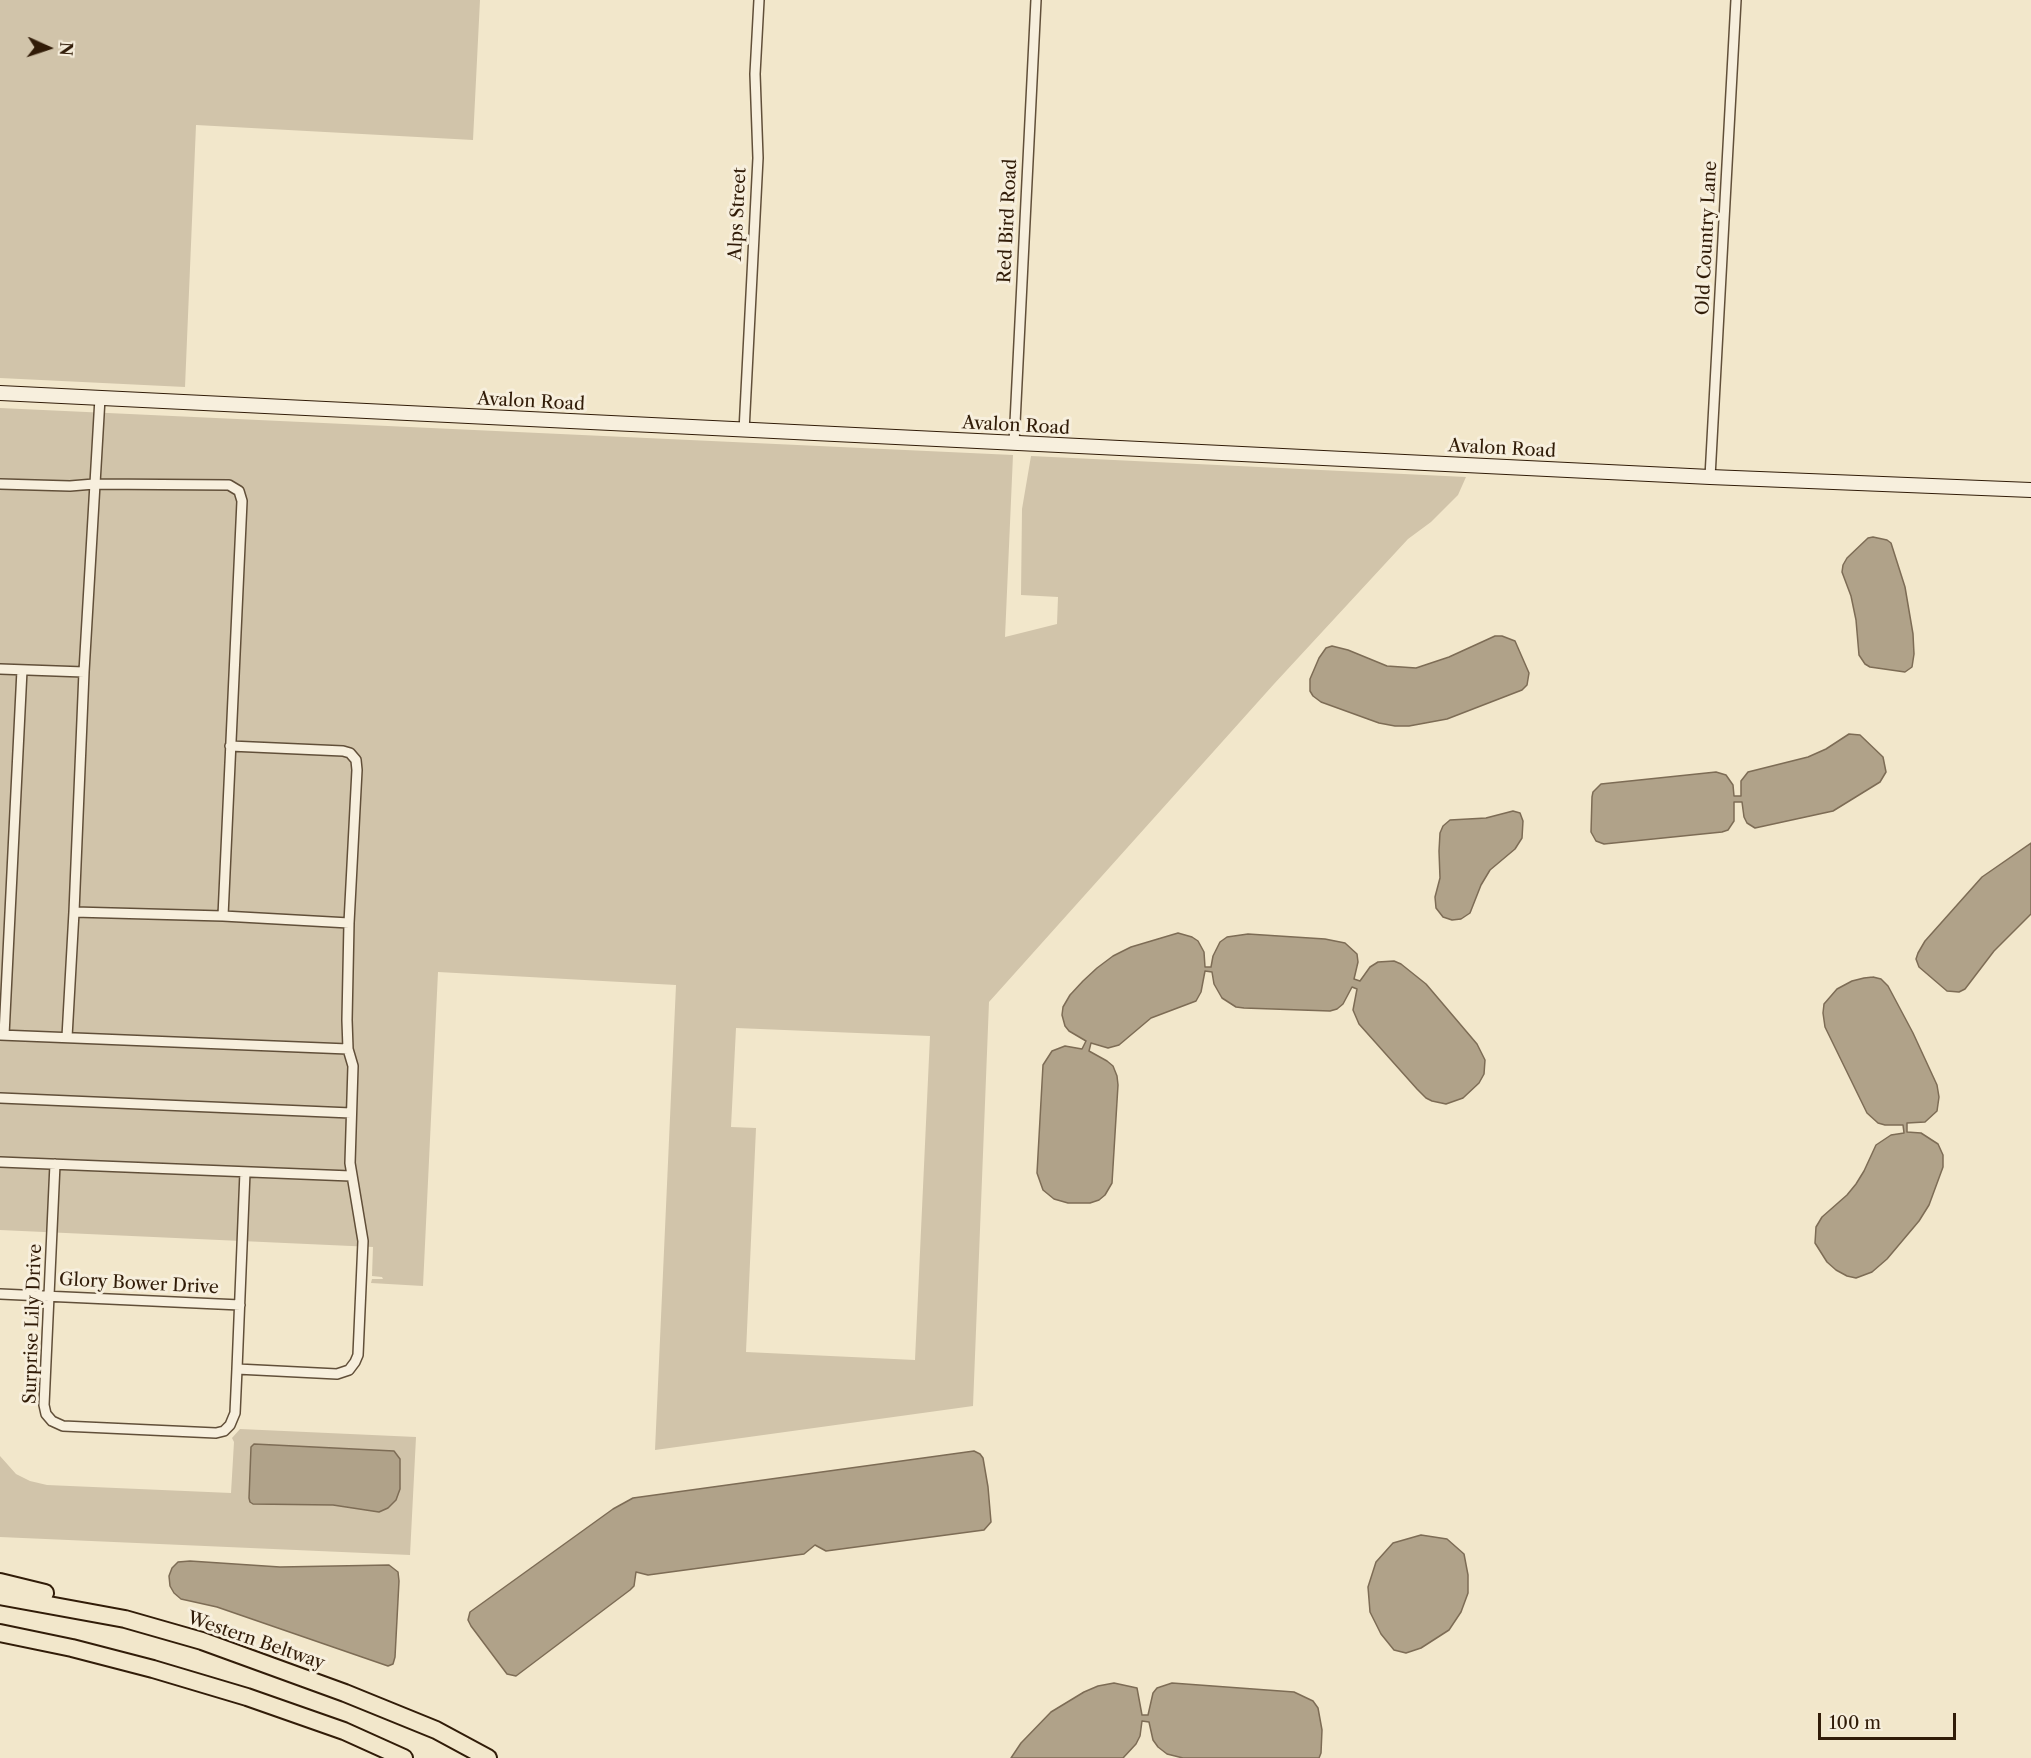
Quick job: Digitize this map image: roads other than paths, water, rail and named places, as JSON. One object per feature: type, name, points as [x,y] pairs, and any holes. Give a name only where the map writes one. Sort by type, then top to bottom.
[{"type":"highway","points":[[0,1582],[68,1599],[125,1619]]},
{"type":"highway","name":"Western Beltway","points":[[0,1596],[125,1619],[202,1641],[345,1693],[436,1730],[488,1758]]},
{"type":"highway","points":[[0,1633],[72,1648],[247,1697],[344,1731],[404,1758]]},
{"type":"highway","points":[[0,1643],[72,1648]]},
{"type":"main road","name":"Avalon Road","points":[[0,393],[1710,477],[2031,490]]},
{"type":"street","name":"Alps Street","points":[[744,430],[758,158],[755,74],[759,0]]},
{"type":"street","name":"Red Bird Road","points":[[1014,443],[1036,0]]},
{"type":"street","name":"Old Country Lane","points":[[1710,477],[1736,0]]},
{"type":"street","points":[[67,1037],[84,672],[100,398]]},
{"type":"street","points":[[0,484],[229,485],[239,492],[242,501],[224,916]]},
{"type":"street","points":[[0,669],[84,672]]},
{"type":"street","points":[[22,670],[2,1035],[348,1049]]},
{"type":"street","points":[[230,746],[343,751],[350,753],[356,760],[347,1020],[348,1049],[353,1066],[350,1163],[363,1241],[358,1354],[348,1370],[337,1374],[237,1369],[245,1172]]},
{"type":"street","points":[[74,912],[224,916],[349,923]]},
{"type":"street","points":[[0,1098],[351,1113]]},
{"type":"street","points":[[0,1162],[351,1176]]},
{"type":"street","name":"Surprise Lily Drive","points":[[56,1164],[44,1405],[46,1414],[52,1421],[63,1426],[216,1433],[224,1431],[230,1425],[235,1413],[237,1369]]},
{"type":"street","name":"Glory Bower Drive","points":[[0,1294],[240,1305]]}]
